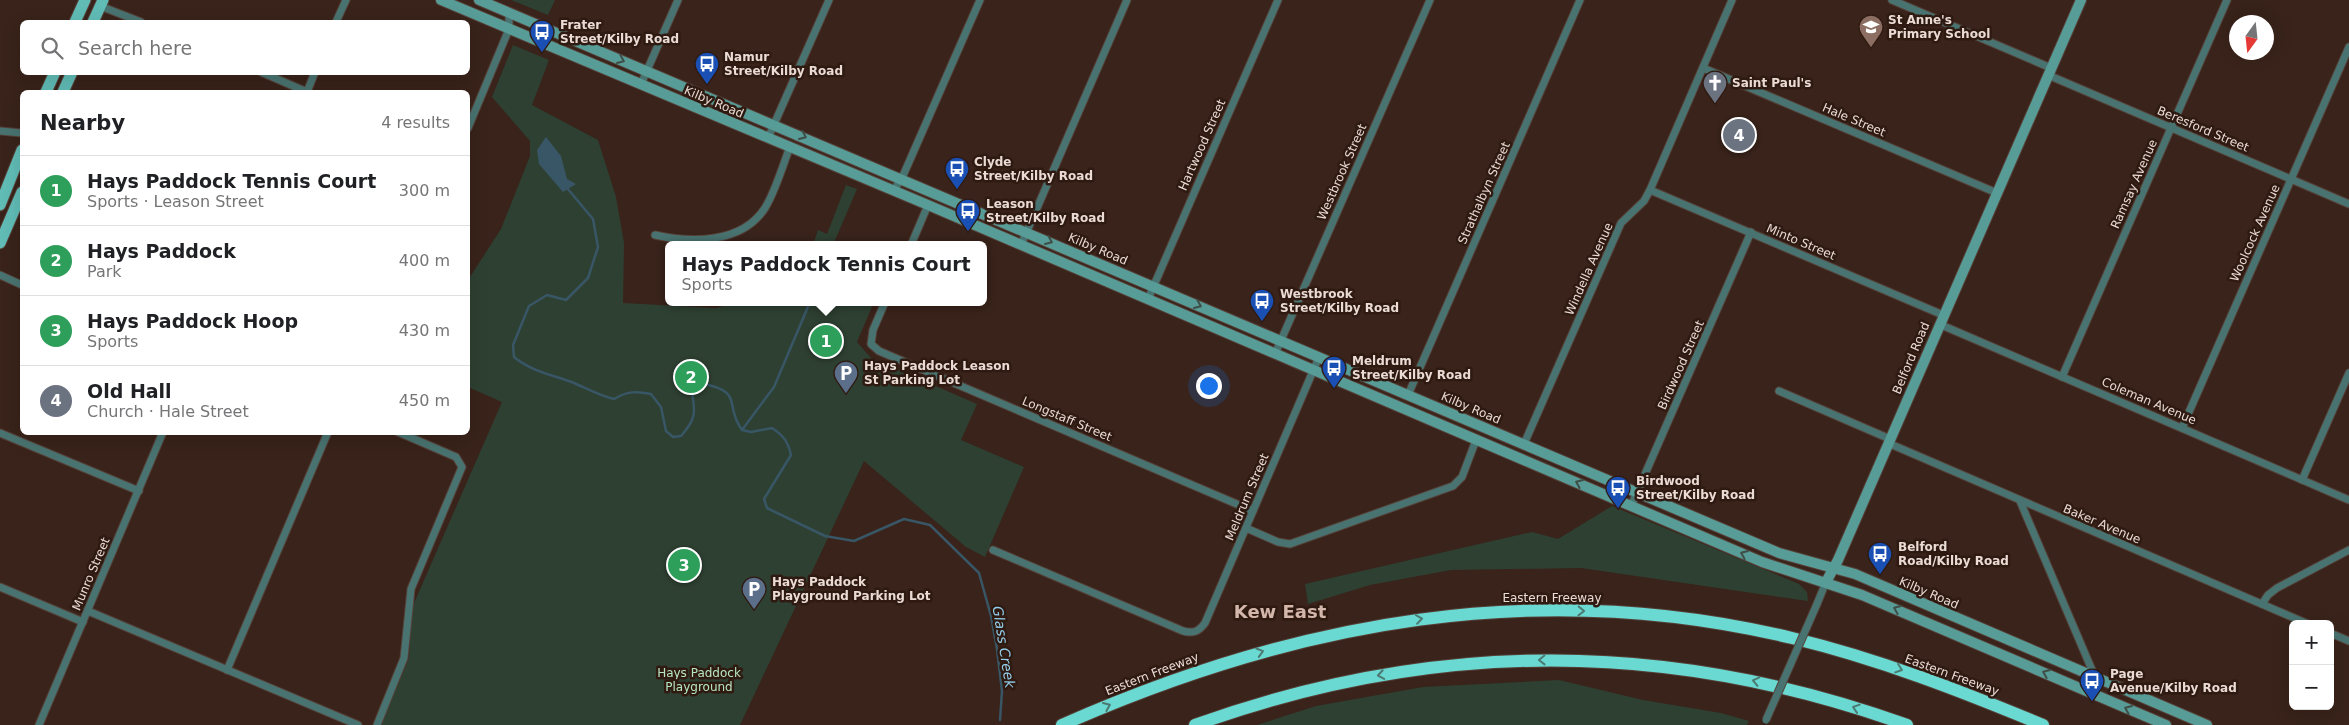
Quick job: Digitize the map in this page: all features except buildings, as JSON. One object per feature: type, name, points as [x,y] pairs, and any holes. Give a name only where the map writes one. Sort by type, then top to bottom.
[{"type":"highway","name":"Eastern Freeway","points":[[1062,725],[1118,701],[1205,669],[1302,640],[1429,617],[1545,610],[1621,612],[1666,616],[1711,622],[1791,638],[1862,657],[1929,680],[2043,725]]},
{"type":"highway","points":[[1195,725],[1302,691],[1401,671],[1499,661],[1552,660],[1688,668],[1738,677],[1837,701],[1907,725]]},
{"type":"main road","points":[[76,20],[84,0]]},
{"type":"main road","points":[[94,20],[102,3]]},
{"type":"main road","points":[[47,90],[53,75]]},
{"type":"main road","points":[[64,90],[71,75]]},
{"type":"main road","points":[[0,205],[20,155]]},
{"type":"main road","points":[[6,191],[20,194]]},
{"type":"main road","points":[[0,244],[20,196]]},
{"type":"street","points":[[337,20],[346,0]]},
{"type":"street","name":"Kilby Road","points":[[441,0],[928,205],[1778,568],[1862,595],[2166,725]]},
{"type":"street","name":"Kilby Road","points":[[479,0],[902,178],[1779,553],[1854,574],[2207,725]]},
{"type":"street","points":[[641,84],[678,0]]},
{"type":"street","points":[[768,138],[829,0]]},
{"type":"street","points":[[893,191],[902,178],[980,0]]},
{"type":"street","points":[[1021,245],[1127,0]]},
{"type":"street","name":"Hartwood Street","points":[[1148,299],[1278,0]]},
{"type":"street","name":"Westbrook Street","points":[[1275,354],[1430,0]]},
{"type":"street","name":"Strathalbyn Street","points":[[1408,395],[1580,0]]},
{"type":"street","name":"Windella Avenue","points":[[1524,444],[1621,223],[1644,201],[1650,190],[1732,0]]},
{"type":"street","name":"Beresford Street","points":[[1892,0],[2171,128],[2349,204]]},
{"type":"street","name":"Belford Road","points":[[1765,722],[2081,0]]},
{"type":"street","name":"Ramsay Avenue","points":[[2062,377],[2227,0]]},
{"type":"street","points":[[102,3],[137,20]]},
{"type":"street","points":[[470,123],[509,29],[509,12]]},
{"type":"street","name":"Woolcock Avenue","points":[[2182,428],[2349,47]]},
{"type":"street","name":"Hale Street","points":[[1703,68],[1997,193]]},
{"type":"street","points":[[268,75],[302,90]]},
{"type":"street","points":[[308,90],[314,75]]},
{"type":"street","points":[[0,131],[20,133]]},
{"type":"street","points":[[655,235],[680,239],[705,239],[728,234],[748,225],[766,207],[790,148]]},
{"type":"street","name":"Minto Street","points":[[1650,190],[1751,232],[1941,319]]},
{"type":"street","points":[[912,241],[928,205]]},
{"type":"street","name":"Birdwood Street","points":[[1631,506],[1751,232]]},
{"type":"street","points":[[0,275],[20,283]]},
{"type":"street","name":"Longstaff Street","points":[[883,306],[871,336],[872,346],[1253,511]]},
{"type":"street","name":"Coleman Avenue","points":[[1941,319],[2062,377],[2349,500]]},
{"type":"street","name":"Meldrum Street","points":[[993,550],[1184,631],[1194,632],[1205,622],[1320,357]]},
{"type":"street","points":[[2302,480],[2349,373]]},
{"type":"street","name":"Baker Avenue","points":[[1779,391],[2020,501],[2299,620]]},
{"type":"street","points":[[0,433],[139,491]]},
{"type":"street","name":"Munro Street","points":[[39,725],[162,435]]},
{"type":"street","points":[[227,670],[327,435]]},
{"type":"street","points":[[377,725],[404,658],[411,589],[461,473],[462,464],[456,457],[405,435]]},
{"type":"street","points":[[1246,528],[1278,542],[1290,544],[1453,486],[1460,481],[1476,440]]},
{"type":"street","points":[[2020,501],[2095,677]]},
{"type":"street","points":[[2262,604],[2268,595],[2277,588],[2349,550]]},
{"type":"street","points":[[0,587],[83,622]]},
{"type":"street","points":[[88,611],[358,725]]},
{"type":"street","points":[[1969,640],[1975,626]]},
{"type":"street","points":[[2334,635],[2349,642]]},
{"type":"street","points":[[2105,699],[2111,684]]},
{"type":"green space","points":[[511,0],[555,0],[548,15]]},
{"type":"green space","name":"Hays Paddock Playground","points":[[513,45],[549,60],[532,105],[598,140],[616,197],[624,243],[623,303],[716,308],[723,306],[872,306],[857,342],[871,358],[977,404],[961,440],[1024,467],[985,557],[966,547],[864,461],[740,725],[381,725],[409,658],[411,610],[502,402],[470,388],[470,277],[501,229],[530,156],[530,141],[492,97]]},
{"type":"green space","points":[[846,185],[857,189],[835,241],[814,241],[818,230],[827,234]]},
{"type":"green space","points":[[1612,506],[1799,584],[1807,592],[1808,601],[1581,568],[1451,570],[1370,585],[1308,604],[1305,584],[1532,532],[1558,539]]},
{"type":"green space","points":[[1559,680],[1643,700],[1721,713],[1749,721],[1747,725],[1257,725],[1316,706],[1423,687]]},
{"type":"water","points":[[546,137],[561,156],[567,179],[576,184],[563,192],[539,164],[537,150]]},
{"type":"waterway","name":"Glass Creek","points":[[567,188],[593,219],[598,247],[588,278],[566,300],[547,295],[529,306],[513,345],[514,357],[536,370],[609,398],[614,399],[632,392],[651,394],[661,407],[666,431],[673,437],[681,436],[692,421],[694,412],[692,393],[700,383],[723,390],[731,400],[734,413],[742,430],[751,432],[772,428],[780,434],[788,446],[791,455],[764,499],[767,508],[825,536],[854,541],[904,519],[930,525],[979,573],[991,616],[997,649],[1002,691],[1000,720]]},
{"type":"waterway","points":[[742,430],[774,387],[808,306]]},
{"type":"place","name":"St Anne's Primary School","points":[[1871,48]]},
{"type":"place","name":"Frater Street/Kilby Road","points":[[542,53]]},
{"type":"place","name":"Namur Street/Kilby Road","points":[[707,85]]},
{"type":"place","name":"Saint Paul's","points":[[1715,104]]},
{"type":"place","name":"Old Hall","points":[[1739,135]]},
{"type":"place","name":"Clyde Street/Kilby Road","points":[[957,190]]},
{"type":"place","name":"Leason Street/Kilby Road","points":[[968,232]]},
{"type":"place","name":"Westbrook Street/Kilby Road","points":[[1262,322]]},
{"type":"place","name":"Hays Paddock Tennis Court","points":[[826,341]]},
{"type":"place","name":"Hays Paddock","points":[[691,377]]},
{"type":"place","name":"Meldrum Street/Kilby Road","points":[[1334,389]]},
{"type":"place","name":"Hays Paddock Leason St Parking Lot","points":[[846,394]]},
{"type":"place","name":"Birdwood Street/Kilby Road","points":[[1618,509]]},
{"type":"place","name":"Hays Paddock Hoop","points":[[684,565]]},
{"type":"place","name":"Belford Road/Kilby Road","points":[[1880,575]]},
{"type":"place","name":"Hays Paddock Playground Parking Lot","points":[[754,610]]},
{"type":"place","name":"Page Avenue/Kilby Road","points":[[2092,702]]},
{"type":"district","name":"Kew East","points":[[1280,611]]}]
